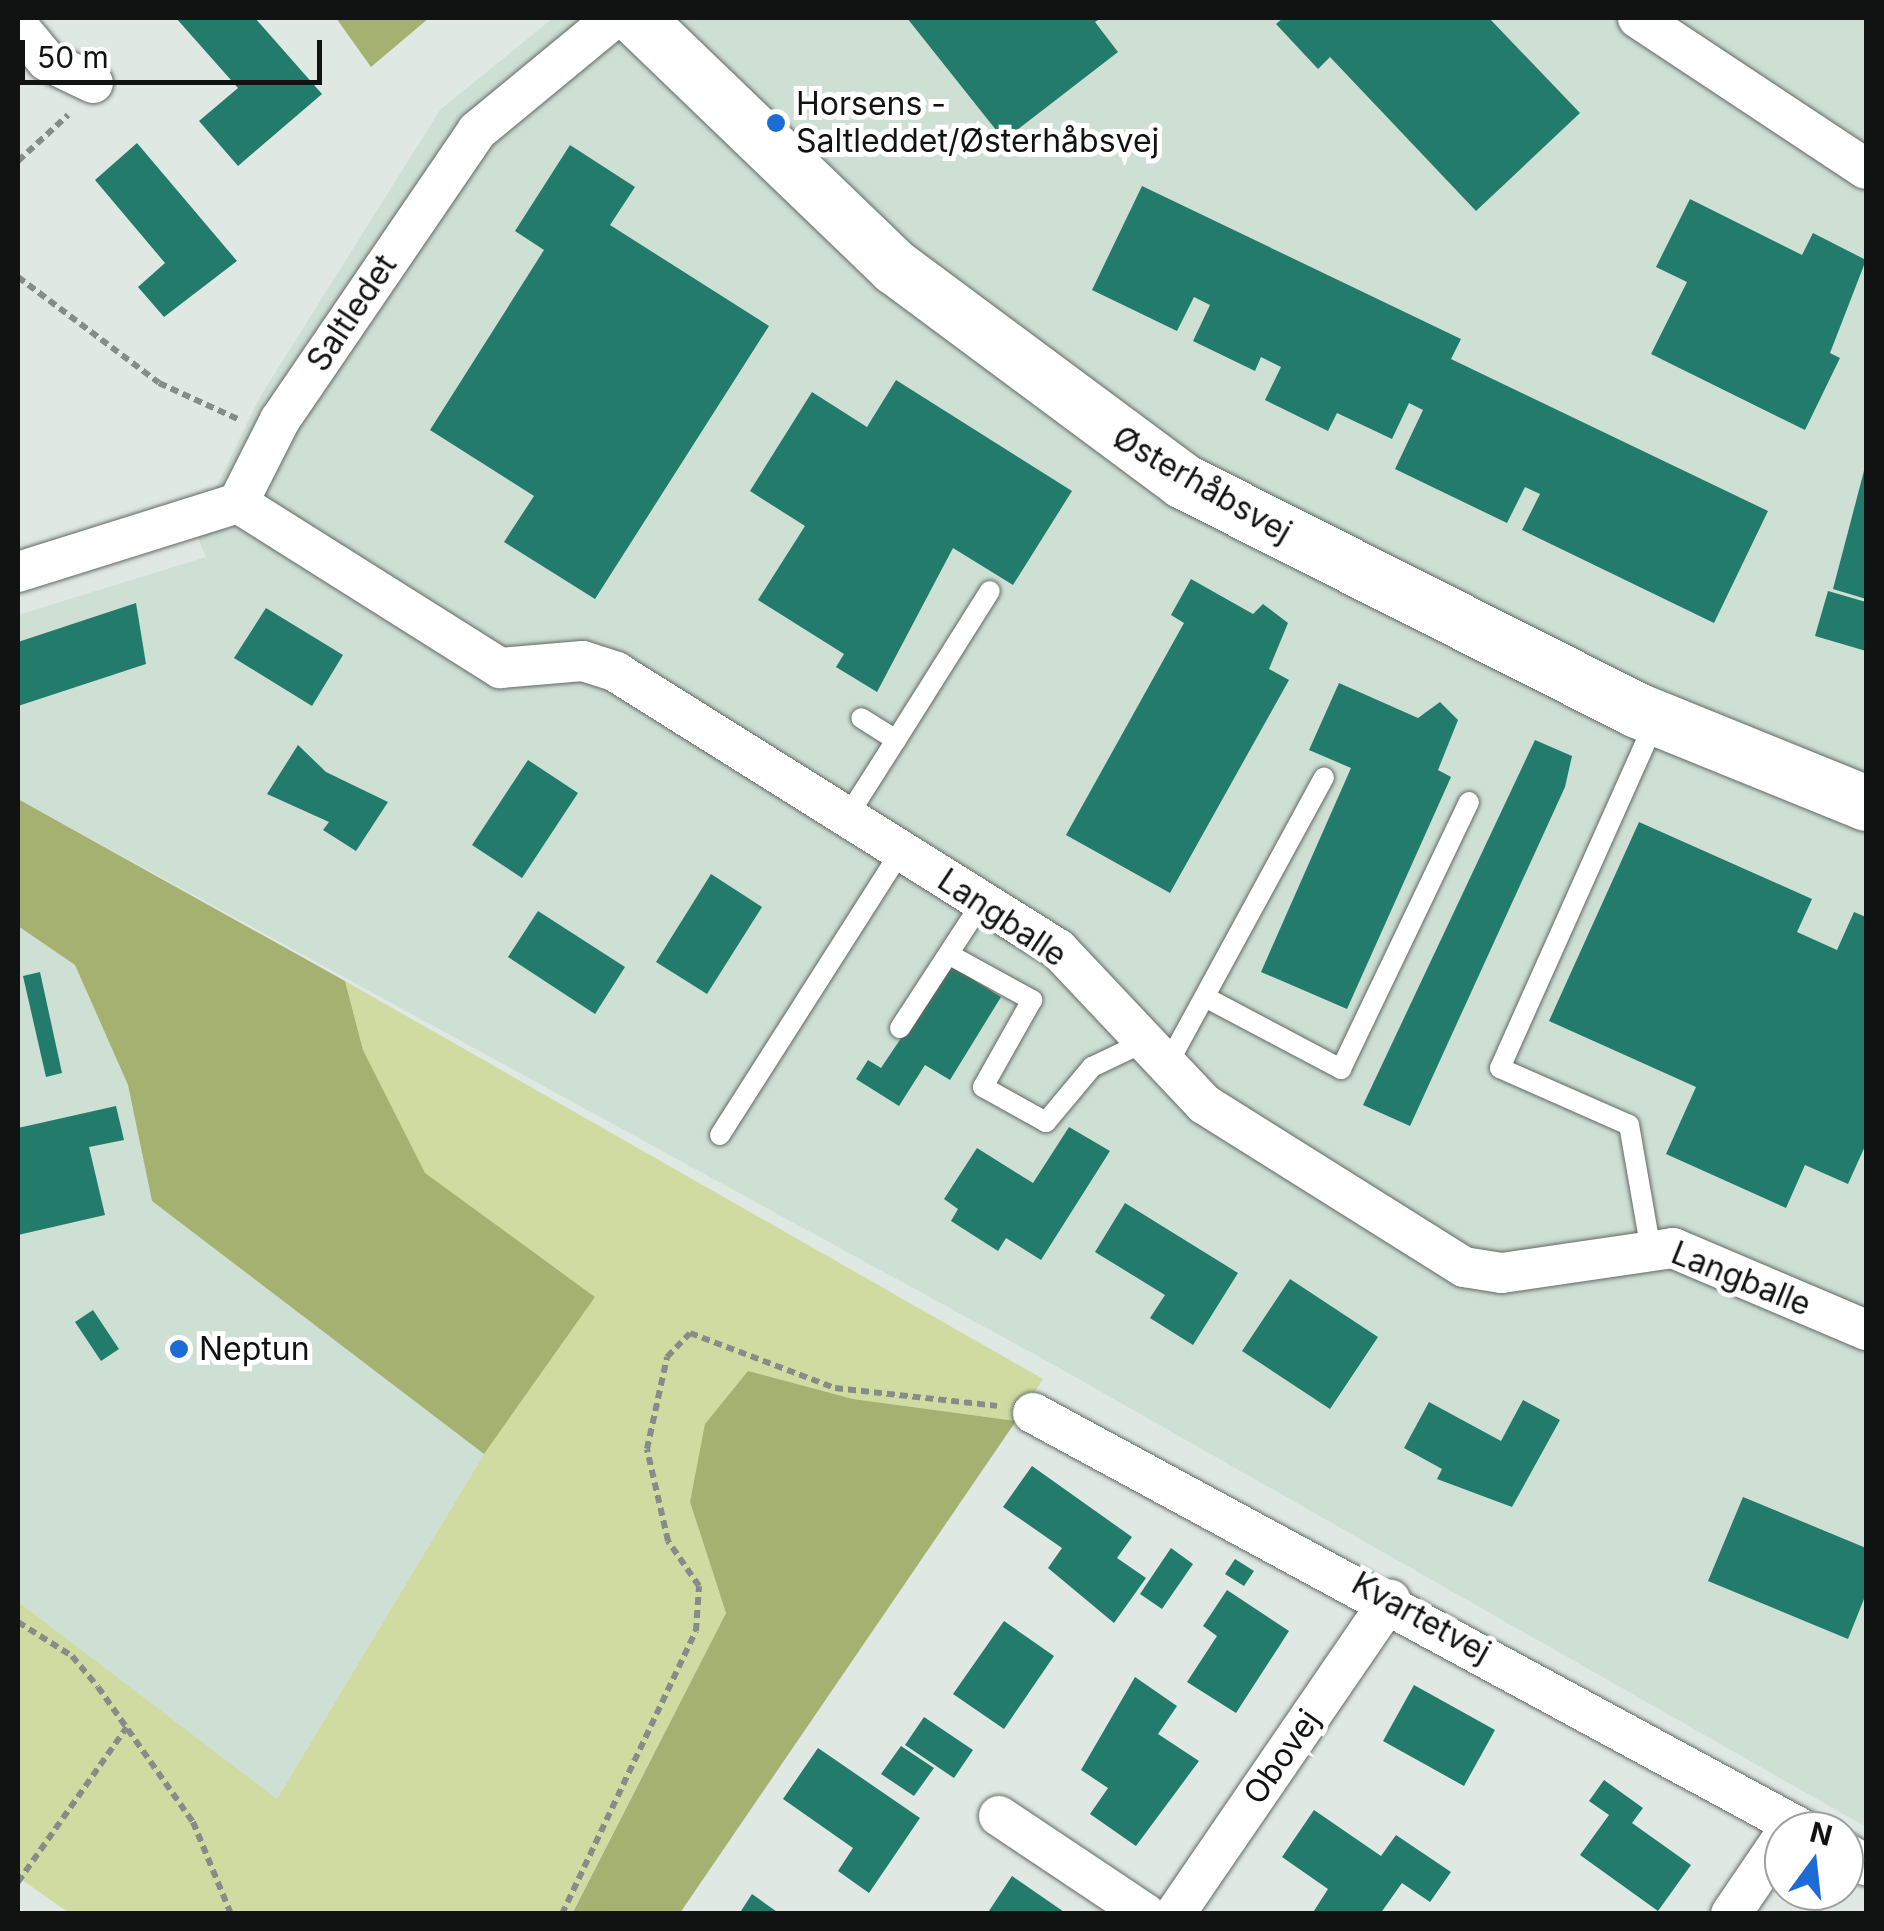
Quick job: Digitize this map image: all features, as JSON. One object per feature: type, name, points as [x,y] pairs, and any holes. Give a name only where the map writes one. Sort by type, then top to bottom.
[{"type":"street","name":"Saltledet","points":[[238,503],[272,435],[477,131],[614,18]]},
{"type":"street","name":"Østerhåbsvej","points":[[636,18],[896,267],[1085,416],[1183,482],[1656,718],[1866,803]]},
{"type":"street","points":[[1638,18],[1866,169]]},
{"type":"street","points":[[18,26],[47,61],[93,83]]},
{"type":"street","points":[[18,572],[238,503]]},
{"type":"street","name":"Langballe","points":[[238,503],[500,668],[582,662],[616,672],[1058,949],[1154,1057],[1464,1266],[1502,1273],[1650,1245],[1866,1330]]},
{"type":"street","name":"Kvartetvej","points":[[1033,1414],[1390,1600],[1764,1815]]},
{"type":"street","name":"Obovej","points":[[1174,1914],[1390,1600]]},
{"type":"street","points":[[999,1816],[1146,1914]]},
{"type":"street","points":[[1731,1914],[1764,1869]]},
{"type":"lane","points":[[847,817],[990,591]]},
{"type":"lane","points":[[860,718],[896,740]]},
{"type":"lane","points":[[1650,1245],[1629,1125],[1500,1068],[1656,718]]},
{"type":"lane","points":[[950,955],[1032,1000],[983,1087],[1046,1122],[1092,1067],[1154,1057],[1205,997],[1324,777]]},
{"type":"lane","points":[[1205,997],[1341,1069],[1469,802]]},
{"type":"lane","points":[[720,1134],[902,851]]},
{"type":"lane","points":[[900,1028],[982,902]]},
{"type":"path","points":[[18,160],[93,83]]},
{"type":"path","points":[[18,277],[159,382],[272,435]]},
{"type":"path","points":[[562,1914],[696,1631],[698,1586],[668,1541],[648,1449],[666,1357],[690,1333],[835,1388],[1033,1414]]},
{"type":"path","points":[[18,1622],[72,1656],[127,1727],[193,1822],[231,1914]]},
{"type":"path","points":[[18,1882],[127,1727]]},
{"type":"shaded area","points":[[553,18],[1866,18],[1866,1827],[1864,1811],[1838,1811],[1056,1366],[18,799],[18,615],[206,557],[195,531],[260,397],[440,110]]},
{"type":"shaded area","name":"Neptun","points":[[18,926],[75,965],[128,1085],[152,1201],[484,1454],[277,1799],[18,1607]]},
{"type":"green space","points":[[336,18],[429,18],[371,67]]},
{"type":"green space","points":[[18,799],[345,981],[363,1050],[425,1173],[595,1297],[484,1454],[152,1201],[128,1085],[75,965],[18,926]]},
{"type":"green space","points":[[345,981],[1043,1379],[1016,1421],[853,1399],[748,1372],[690,1502],[726,1613],[572,1913],[69,1913],[18,1877],[18,1602],[277,1799],[484,1454],[595,1297],[425,1174],[363,1050]]},
{"type":"green space","points":[[748,1371],[853,1399],[1016,1421],[680,1913],[572,1914],[726,1613],[690,1502],[705,1424]]},
{"type":"building","points":[[176,18],[255,18],[322,94],[238,166],[199,121],[238,88]]},
{"type":"building","points":[[907,18],[1101,18],[1095,22],[1118,52],[1004,140]]},
{"type":"building","points":[[1283,18],[1489,18],[1580,113],[1476,211],[1330,57],[1318,69],[1276,24]]},
{"type":"building","points":[[137,143],[237,261],[164,317],[138,287],[165,263],[95,180]]},
{"type":"building","points":[[570,145],[635,187],[610,225],[769,326],[595,599],[504,542],[534,496],[430,430],[544,250],[515,231]]},
{"type":"building","points":[[1142,186],[1461,339],[1451,359],[1768,511],[1714,623],[1522,530],[1540,494],[1525,487],[1507,523],[1395,469],[1423,410],[1409,403],[1392,439],[1337,413],[1328,431],[1265,400],[1281,367],[1261,357],[1255,371],[1193,341],[1210,305],[1194,297],[1177,331],[1092,290]]},
{"type":"building","points":[[1690,199],[1802,255],[1813,233],[1866,260],[1830,353],[1840,358],[1805,430],[1651,354],[1687,282],[1656,267]]},
{"type":"building","points":[[896,380],[1072,491],[1013,585],[953,548],[877,692],[836,667],[844,654],[758,600],[805,526],[750,491],[812,392],[867,427]]},
{"type":"building","points":[[1866,467],[1866,599],[1833,589]]},
{"type":"building","points":[[1191,579],[1253,614],[1263,604],[1288,623],[1269,669],[1289,680],[1170,893],[1066,835],[1184,623],[1171,615]]},
{"type":"building","points":[[1828,591],[1866,602],[1866,651],[1815,636]]},
{"type":"building","points":[[136,603],[146,664],[18,706],[18,642]]},
{"type":"building","points":[[266,608],[343,655],[312,706],[234,658]]},
{"type":"building","points":[[1339,683],[1418,718],[1440,702],[1458,720],[1438,770],[1451,777],[1347,1009],[1261,972],[1351,768],[1309,750]]},
{"type":"building","points":[[1535,740],[1572,756],[1565,787],[1410,1126],[1363,1105]]},
{"type":"building","points":[[298,745],[326,772],[388,802],[356,851],[323,830],[329,822],[267,794]]},
{"type":"building","points":[[528,760],[578,793],[522,878],[472,845]]},
{"type":"building","points":[[1639,822],[1812,899],[1797,932],[1837,950],[1854,912],[1866,917],[1866,1144],[1848,1184],[1805,1165],[1786,1208],[1666,1154],[1696,1087],[1549,1021]]},
{"type":"building","points":[[711,874],[762,907],[707,994],[656,962]]},
{"type":"building","points":[[538,911],[625,967],[595,1014],[508,957]]},
{"type":"building","points":[[950,965],[1001,997],[950,1080],[925,1065],[899,1106],[856,1079],[868,1060],[881,1068]]},
{"type":"building","points":[[40,972],[62,1073],[46,1077],[23,976]]},
{"type":"building","points":[[116,1106],[124,1140],[89,1147],[105,1215],[18,1235],[18,1128]]},
{"type":"building","points":[[1069,1127],[1110,1151],[1041,1260],[1006,1238],[998,1251],[951,1221],[958,1209],[944,1199],[977,1148],[1033,1183]]},
{"type":"building","points":[[1125,1203],[1238,1273],[1193,1345],[1150,1318],[1165,1295],[1095,1252]]},
{"type":"building","points":[[1290,1279],[1378,1337],[1330,1409],[1242,1351]]},
{"type":"building","points":[[93,1310],[119,1349],[101,1361],[75,1322]]},
{"type":"building","points":[[1523,1400],[1560,1420],[1512,1507],[1437,1479],[1442,1469],[1404,1448],[1429,1402],[1501,1441]]},
{"type":"building","points":[[1032,1466],[1132,1537],[1117,1558],[1146,1578],[1114,1623],[1048,1568],[1062,1548],[1003,1507]]},
{"type":"building","points":[[1743,1497],[1866,1548],[1866,1594],[1848,1639],[1708,1581]]},
{"type":"building","points":[[1171,1548],[1193,1564],[1162,1609],[1140,1594]]},
{"type":"building","points":[[1235,1559],[1254,1571],[1244,1586],[1225,1574]]},
{"type":"building","points":[[1227,1590],[1289,1631],[1236,1713],[1187,1682],[1217,1636],[1203,1626]]},
{"type":"building","points":[[1004,1621],[1054,1656],[1004,1729],[953,1694]]},
{"type":"building","points":[[1135,1677],[1177,1706],[1158,1734],[1199,1761],[1136,1846],[1090,1814],[1108,1788],[1081,1770]]},
{"type":"building","points":[[1414,1685],[1495,1730],[1464,1786],[1383,1741]]},
{"type":"building","points":[[924,1717],[973,1750],[954,1778],[905,1745]]},
{"type":"building","points":[[901,1746],[934,1768],[914,1796],[881,1774]]},
{"type":"building","points":[[818,1748],[920,1818],[869,1893],[838,1871],[853,1848],[783,1799]]},
{"type":"building","points":[[1604,1780],[1643,1808],[1632,1823],[1691,1865],[1658,1911],[1580,1855],[1609,1815],[1589,1801]]},
{"type":"building","points":[[1314,1810],[1381,1856],[1396,1835],[1451,1872],[1430,1902],[1402,1883],[1380,1914],[1312,1914],[1328,1889],[1282,1857]]},
{"type":"building","points":[[1012,1876],[1067,1914],[987,1914]]},
{"type":"building","points":[[752,1894],[780,1914],[739,1914]]},
{"type":"place","name":"Horsens - Saltleddet/Østerhåbsvej","points":[[776,123]]},
{"type":"place","name":"Neptun","points":[[179,1349]]}]
